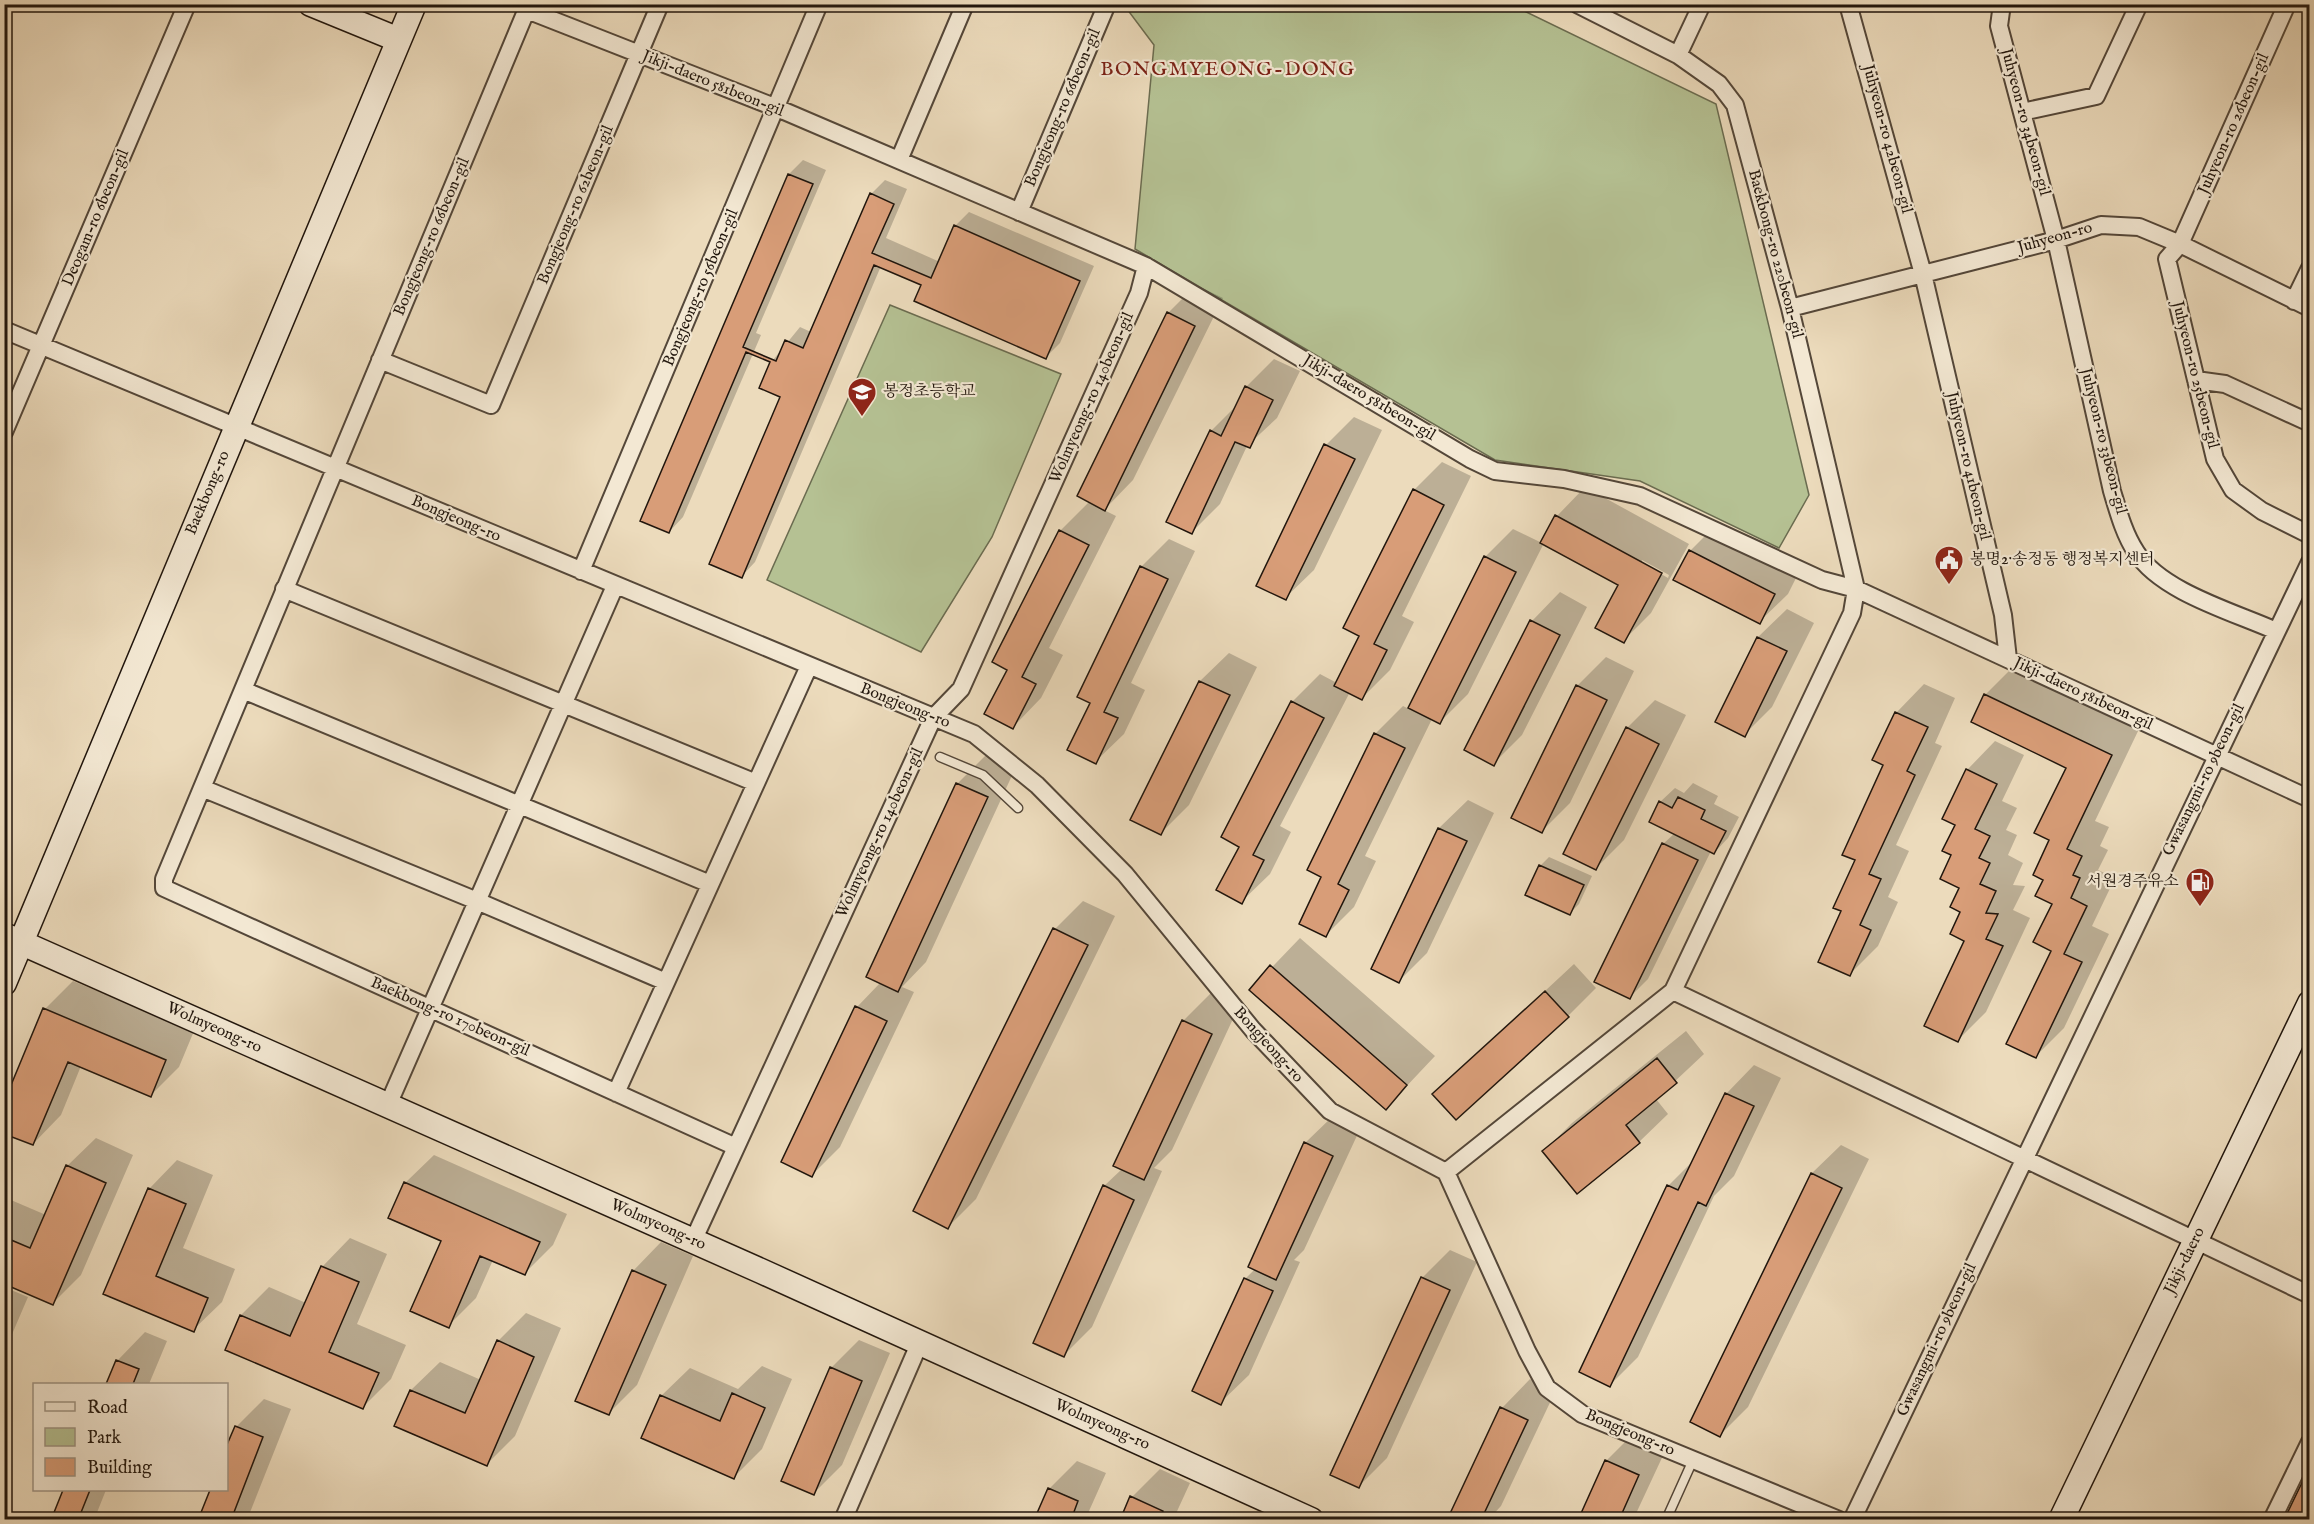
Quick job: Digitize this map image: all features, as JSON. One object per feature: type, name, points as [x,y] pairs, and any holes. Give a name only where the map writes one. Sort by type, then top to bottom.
[{"type":"street","name":"Deogam-ro 6beon-gil","points":[[4,432],[188,4]]},
{"type":"street","points":[[311,4],[399,40]]},
{"type":"street","name":"Baekbong-ro","points":[[4,982],[13,939],[236,426],[414,4]]},
{"type":"street","name":"Bongjeong-ro 62beon-gil","points":[[380,360],[491,405],[660,4]]},
{"type":"street","name":"Bongjeong-ro 56beon-gil","points":[[581,571],[819,4]]},
{"type":"street","points":[[899,160],[965,4]]},
{"type":"street","name":"Bongjeong-ro 66beon-gil","points":[[1019,212],[1107,4]]},
{"type":"street","name":"Baekbong-ro 220beon-gil","points":[[1577,4],[1678,55],[1719,84],[1735,105],[1790,308],[1856,588]]},
{"type":"street","points":[[1678,55],[1702,4]]},
{"type":"street","name":"Juhyeon-ro 42beon-gil","points":[[1848,4],[1923,274]]},
{"type":"street","name":"Juhyeon-ro 34beon-gil","points":[[2002,4],[1999,26],[2056,240]]},
{"type":"street","points":[[2022,112],[2096,96],[2139,4]]},
{"type":"street","name":"Juhyeon-ro 26beon-gil","points":[[2180,244],[2287,4]]},
{"type":"street","name":"Jikji-daero 581beon-gil","points":[[528,7],[639,54],[777,108],[1146,266],[1470,459],[1495,471],[1564,479],[1640,496],[1822,580],[1856,588],[2310,799]]},
{"type":"street","name":"Bongjeong-ro 66beon-gil","points":[[164,888],[164,879],[528,7]]},
{"type":"street","name":"Juhyeon-ro","points":[[1790,308],[2056,240],[2101,225],[2139,227],[2180,244],[2310,308]]},
{"type":"street","name":"Juhyeon-ro 33beon-gil","points":[[2056,240],[2112,491],[2136,552],[2158,577],[2276,631]]},
{"type":"street","name":"Juhyeon-ro 25beon-gil","points":[[2180,244],[2167,260],[2215,459],[2233,490],[2262,511],[2310,535]]},
{"type":"street","name":"Wolmyeong-ro 140beon-gil","points":[[693,1241],[933,718],[961,689],[1139,293],[1146,266]]},
{"type":"street","points":[[2294,301],[2310,268]]},
{"type":"street","name":"Juhyeon-ro 41beon-gil","points":[[1923,274],[2003,615],[2008,659]]},
{"type":"street","name":"Bongjeong-ro","points":[[4,330],[974,734],[1037,785],[1125,874],[1253,1030],[1330,1111],[1446,1172],[1527,1351],[1547,1388],[1582,1414],[1839,1520]]},
{"type":"street","points":[[2196,380],[2225,384],[2310,423]]},
{"type":"street","name":"Gwasangmi-ro 9beon-gil","points":[[1852,1520],[2215,755],[2310,562]]},
{"type":"street","points":[[388,1106],[615,585]]},
{"type":"street","points":[[1446,1172],[1672,992],[1852,613],[1856,588]]},
{"type":"street","points":[[284,589],[756,783]]},
{"type":"street","points":[[616,1093],[809,666]]},
{"type":"street","points":[[243,690],[710,884]]},
{"type":"street","points":[[202,788],[477,901],[666,982]]},
{"type":"street","name":"Baekbong-ro 170beon-gil","points":[[164,888],[736,1147]]},
{"type":"street","name":"Wolmyeong-ro","points":[[13,939],[920,1342],[1311,1520]]},
{"type":"street","points":[[1672,992],[2310,1295]]},
{"type":"street","name":"Jikji-daero","points":[[2061,1520],[2310,1003]]},
{"type":"street","points":[[843,1520],[920,1342]]},
{"type":"street","points":[[2272,1520],[2310,1442]]},
{"type":"lane","points":[[940,757],[983,775],[1018,808]]},
{"type":"lane","points":[[1666,1520],[1693,1460]]},
{"type":"green space","points":[[1124,5],[1512,5],[1716,104],[1809,495],[1779,548],[1640,481],[1495,460],[1135,249],[1154,45]]},
{"type":"green space","points":[[890,305],[1061,374],[992,537],[921,652],[767,580]]},
{"type":"building","points":[[788,174],[813,184],[743,347],[776,361],[785,340],[803,348],[870,193],[894,204],[872,253],[931,278],[954,225],[1080,281],[1046,359],[914,301],[921,285],[874,265],[742,578],[709,564],[780,397],[759,388],[770,362],[746,352],[669,533],[640,521]]},
{"type":"building","points":[[1167,312],[1195,326],[1105,511],[1077,496]]},
{"type":"building","points":[[1245,386],[1273,400],[1250,448],[1235,442],[1192,534],[1166,522],[1210,430],[1221,436]]},
{"type":"building","points":[[1324,444],[1355,459],[1286,600],[1256,586]]},
{"type":"building","points":[[1413,489],[1444,505],[1374,644],[1387,650],[1362,700],[1334,686],[1359,636],[1343,628]]},
{"type":"building","points":[[1555,515],[1662,573],[1624,643],[1595,628],[1618,585],[1540,543]]},
{"type":"building","points":[[1059,530],[1089,545],[1022,677],[1036,684],[1013,729],[984,714],[1007,670],[992,662]]},
{"type":"building","points":[[1689,550],[1775,594],[1760,624],[1673,580]]},
{"type":"building","points":[[1484,556],[1516,572],[1440,724],[1408,708]]},
{"type":"building","points":[[1140,566],[1168,579],[1104,712],[1118,718],[1096,764],[1067,750],[1090,703],[1077,697]]},
{"type":"building","points":[[1530,620],[1560,635],[1494,766],[1464,750]]},
{"type":"building","points":[[1757,637],[1787,651],[1745,737],[1715,722]]},
{"type":"building","points":[[1199,681],[1230,695],[1161,835],[1130,820]]},
{"type":"building","points":[[1576,685],[1607,700],[1542,833],[1511,818]]},
{"type":"building","points":[[1984,694],[2112,755],[2067,849],[2082,856],[2073,875],[2080,878],[2071,898],[2087,906],[2064,954],[2082,962],[2036,1058],[2006,1044],[2051,951],[2033,942],[2052,904],[2035,896],[2043,880],[2033,875],[2049,840],[2034,833],[2066,768],[1971,722]]},
{"type":"building","points":[[1291,701],[1324,718],[1253,855],[1264,860],[1242,904],[1216,890],[1239,847],[1221,837]]},
{"type":"building","points":[[1895,712],[1928,727],[1907,771],[1915,775],[1869,874],[1881,879],[1860,925],[1871,930],[1850,976],[1818,962],[1841,911],[1833,908],[1855,860],[1842,855],[1883,765],[1872,760]]},
{"type":"building","points":[[1626,727],[1659,744],[1596,870],[1563,854]]},
{"type":"building","points":[[1374,733],[1405,748],[1338,884],[1349,890],[1326,937],[1299,924],[1321,877],[1307,870]]},
{"type":"building","points":[[1966,769],[1997,784],[1975,829],[1990,836],[1979,858],[1990,863],[1980,884],[1996,891],[1986,913],[1998,914],[1986,939],[2003,946],[1958,1042],[1924,1026],[1964,941],[1950,934],[1960,912],[1950,907],[1959,888],[1940,879],[1951,855],[1942,851],[1955,825],[1942,819]]},
{"type":"building","points":[[956,783],[988,797],[898,992],[866,977]]},
{"type":"building","points":[[1678,797],[1705,810],[1701,819],[1726,831],[1714,854],[1649,822],[1659,801],[1672,808]]},
{"type":"building","points":[[1438,828],[1467,841],[1399,983],[1371,969]]},
{"type":"building","points":[[1662,843],[1698,860],[1630,999],[1594,982]]},
{"type":"building","points":[[1539,865],[1584,885],[1570,915],[1525,895]]},
{"type":"building","points":[[1053,928],[1088,945],[948,1229],[913,1211]]},
{"type":"building","points":[[1270,965],[1407,1085],[1386,1110],[1249,990]]},
{"type":"building","points":[[1545,991],[1569,1017],[1456,1120],[1432,1094]]},
{"type":"building","points":[[855,1006],[887,1021],[812,1177],[781,1162]]},
{"type":"building","points":[[43,1008],[166,1060],[151,1097],[68,1062],[33,1145],[4,1134],[4,1102]]},
{"type":"building","points":[[1182,1020],[1212,1034],[1144,1180],[1113,1166]]},
{"type":"building","points":[[1657,1058],[1677,1083],[1626,1125],[1640,1143],[1577,1194],[1542,1151]]},
{"type":"building","points":[[1725,1093],[1754,1106],[1706,1206],[1698,1202],[1610,1387],[1579,1372],[1667,1185],[1678,1190]]},
{"type":"building","points":[[1304,1142],[1333,1156],[1276,1280],[1248,1267]]},
{"type":"building","points":[[66,1165],[106,1183],[53,1305],[4,1284],[4,1237],[30,1248]]},
{"type":"building","points":[[1811,1173],[1842,1188],[1720,1437],[1690,1422]]},
{"type":"building","points":[[404,1182],[540,1242],[525,1275],[480,1256],[449,1328],[410,1311],[441,1241],[388,1218]]},
{"type":"building","points":[[1103,1185],[1134,1200],[1064,1357],[1033,1343]]},
{"type":"building","points":[[148,1188],[186,1204],[156,1276],[208,1298],[194,1332],[103,1294]]},
{"type":"building","points":[[321,1266],[359,1282],[329,1352],[379,1373],[363,1409],[225,1350],[240,1315],[290,1336]]},
{"type":"building","points":[[632,1270],[666,1285],[609,1415],[575,1401]]},
{"type":"building","points":[[1421,1277],[1450,1290],[1359,1488],[1330,1475]]},
{"type":"building","points":[[1244,1278],[1273,1291],[1221,1405],[1192,1391]]},
{"type":"building","points":[[497,1340],[534,1357],[487,1466],[394,1426],[410,1390],[465,1413]]},
{"type":"building","points":[[116,1360],[139,1369],[133,1383],[106,1383]]},
{"type":"building","points":[[830,1367],[862,1381],[814,1495],[781,1481]]},
{"type":"building","points":[[732,1393],[765,1408],[734,1479],[641,1438],[660,1395],[720,1421]]},
{"type":"building","points":[[1500,1407],[1528,1420],[1481,1520],[1447,1520]]},
{"type":"building","points":[[235,1426],[263,1437],[231,1520],[198,1520],[210,1491],[228,1491],[228,1442]]},
{"type":"building","points":[[1605,1460],[1639,1475],[1619,1520],[1578,1520]]},
{"type":"building","points":[[2310,1466],[2310,1520],[2284,1520]]},
{"type":"building","points":[[1048,1488],[1078,1501],[1071,1520],[1034,1520]]},
{"type":"building","points":[[63,1491],[90,1491],[78,1520],[51,1520]]},
{"type":"building","points":[[1130,1496],[1163,1511],[1159,1520],[1120,1520]]},
{"type":"place","name":"봉정초등학교","points":[[862,418]]},
{"type":"place","name":"봉명2·송정동 행정복지센터","points":[[1949,586]]},
{"type":"place","name":"서원경주유소","points":[[2200,908]]},
{"type":"district","name":"BONGMYEONG-DONG","points":[[1228,69]]}]
